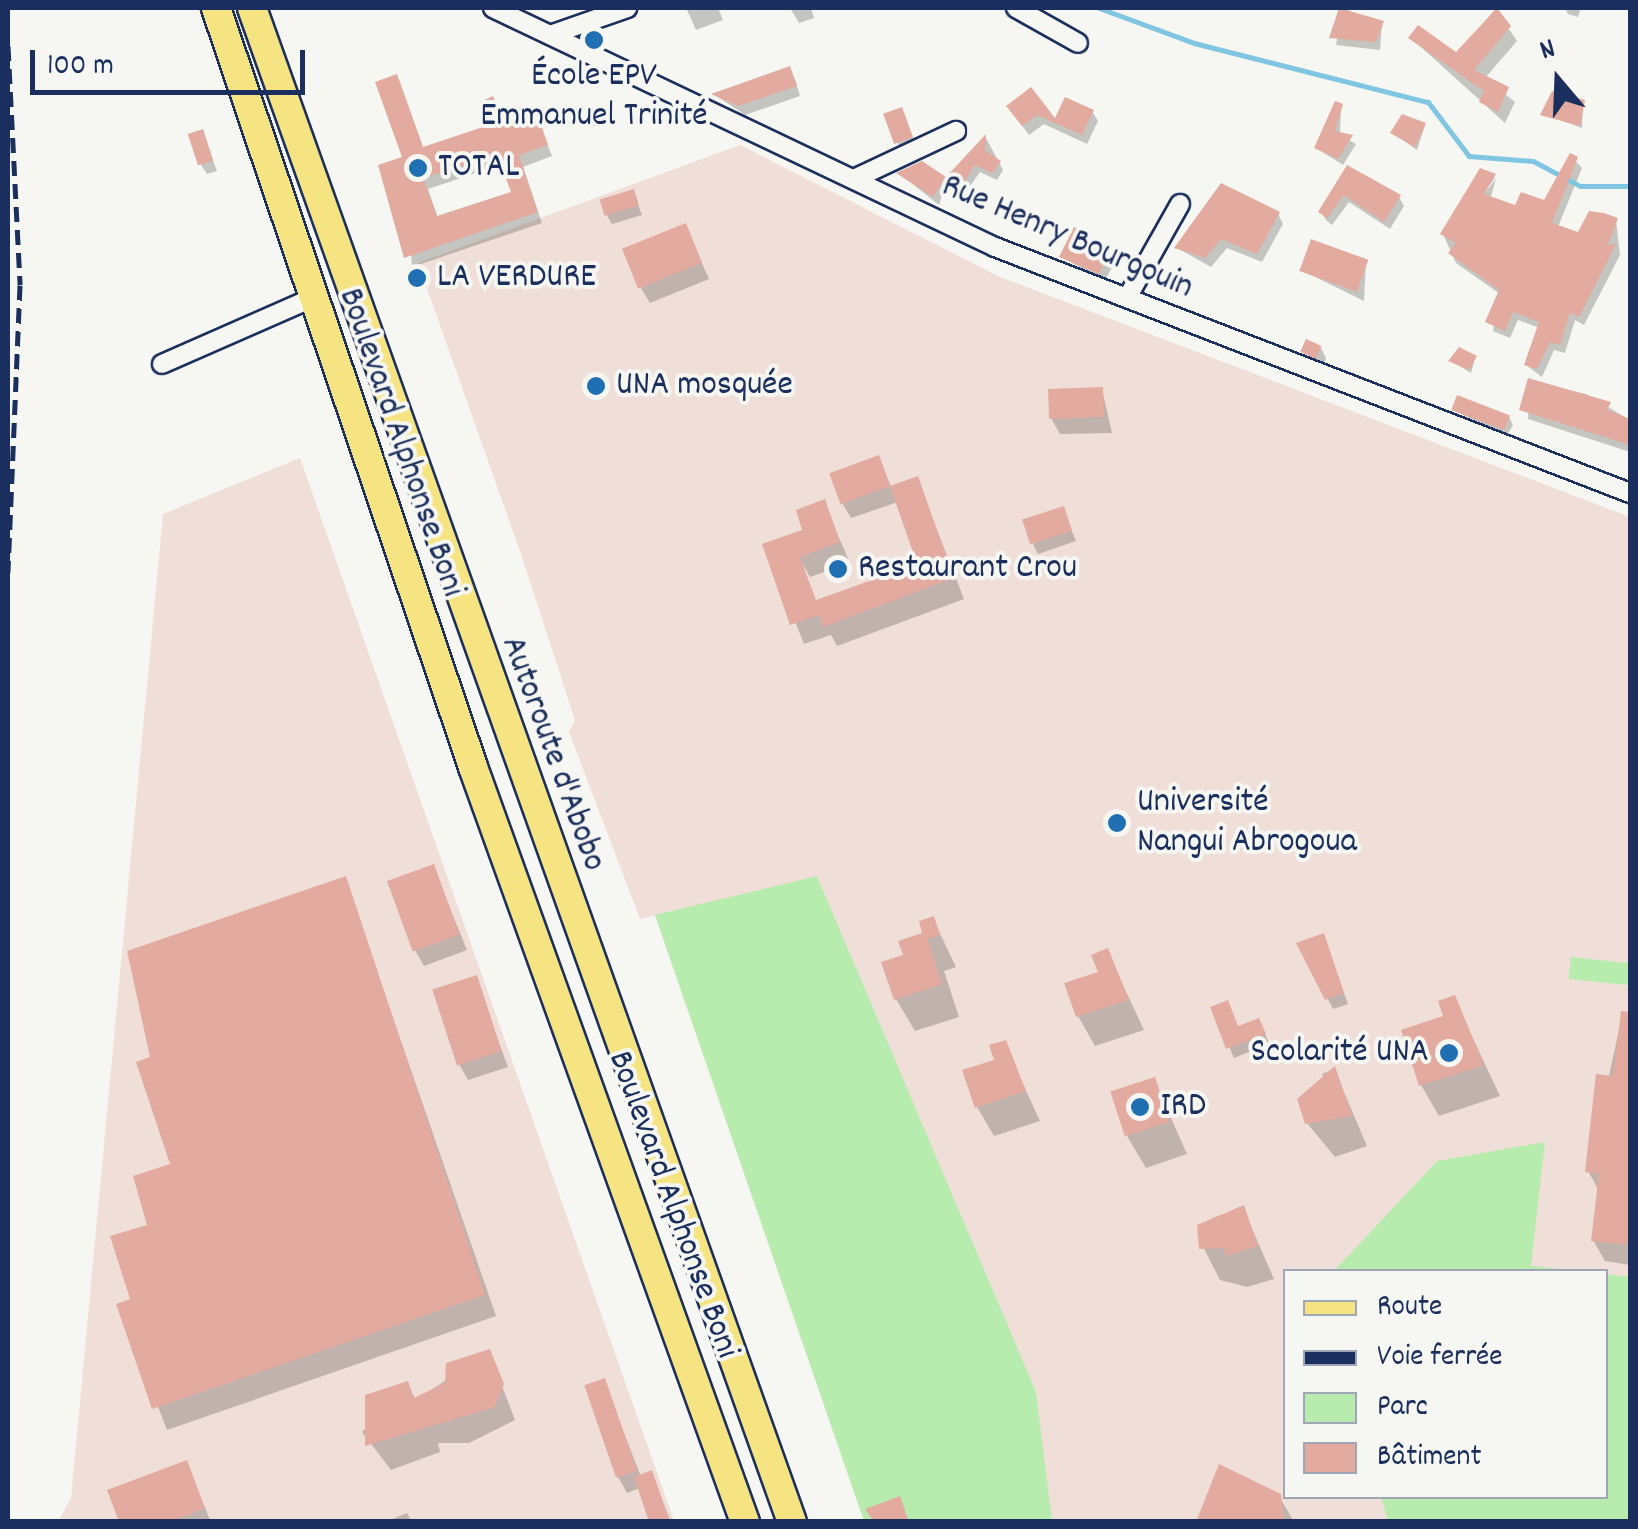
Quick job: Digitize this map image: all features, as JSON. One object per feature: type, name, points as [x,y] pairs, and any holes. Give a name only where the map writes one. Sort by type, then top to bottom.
[{"type":"main road","name":"Boulevard Alphonse Boni","points":[[216,8],[310,299],[745,1522]]},
{"type":"main road","name":"Autoroute d'Abobo","points":[[252,8],[792,1522]]},
{"type":"street","name":"Rue Henry Bourgouin","points":[[493,8],[854,179],[1127,298],[1630,493]]},
{"type":"street","points":[[550,35],[627,8]]},
{"type":"street","points":[[1016,8],[1078,43]]},
{"type":"street","points":[[854,179],[956,131]]},
{"type":"street","points":[[1127,298],[1180,204]]},
{"type":"street","points":[[162,364],[310,299]]},
{"type":"shaded area","name":"Université Nangui Abrogoua","points":[[740,145],[1000,277],[1630,517],[1630,1521],[864,1521],[655,915],[640,919],[569,732],[575,720],[418,263]]},
{"type":"shaded area","points":[[300,458],[674,1521],[58,1522],[71,1498],[163,514]]},
{"type":"green space","points":[[817,876],[1036,1392],[1052,1521],[864,1521],[655,915]]},
{"type":"green space","points":[[1571,957],[1630,963],[1627,985],[1569,979]]},
{"type":"green space","points":[[1545,1142],[1531,1266],[1560,1269],[1336,1269],[1437,1161]]},
{"type":"green space","points":[[1608,1274],[1630,1277],[1630,1521],[1388,1521],[1382,1499],[1608,1499]]},
{"type":"building","points":[[1339,8],[1384,21],[1376,42],[1329,38]]},
{"type":"building","points":[[1497,8],[1511,26],[1474,70],[1509,87],[1498,112],[1479,102],[1484,91],[1408,38],[1418,25],[1456,52]]},
{"type":"building","points":[[790,66],[797,86],[738,106],[711,94]]},
{"type":"building","points":[[397,74],[423,147],[486,126],[480,102],[493,96],[502,119],[535,107],[548,145],[519,155],[538,212],[404,258],[378,165],[402,157],[375,82]],"holes":[[[497,154],[511,192],[437,216],[423,178]]]},
{"type":"building","points":[[1031,87],[1055,118],[1065,97],[1094,110],[1082,135],[1037,115],[1022,126],[1006,106]]},
{"type":"building","points":[[1552,91],[1585,100],[1580,126],[1540,115]]},
{"type":"building","points":[[1335,101],[1343,104],[1335,131],[1353,135],[1338,159],[1314,148]]},
{"type":"building","points":[[902,107],[913,137],[894,144],[883,114]]},
{"type":"building","points":[[1402,114],[1426,123],[1415,147],[1390,133]]},
{"type":"building","points":[[203,129],[213,160],[198,165],[188,134]]},
{"type":"building","points":[[986,134],[985,150],[1001,161],[992,173],[975,165],[964,183],[946,177]]},
{"type":"building","points":[[1570,153],[1578,157],[1552,223],[1578,232],[1589,211],[1604,213],[1618,218],[1608,245],[1616,244],[1579,317],[1570,313],[1560,345],[1550,342],[1537,369],[1524,365],[1539,322],[1513,312],[1505,331],[1485,322],[1499,290],[1448,253],[1456,243],[1440,234],[1480,168],[1496,174],[1484,194],[1515,205],[1521,192],[1544,200]]},
{"type":"building","points":[[922,161],[946,177],[933,197],[896,173]]},
{"type":"building","points":[[1347,165],[1401,195],[1384,222],[1344,195],[1327,218],[1318,212]]},
{"type":"building","points":[[1221,183],[1280,212],[1257,254],[1221,239],[1205,258],[1174,248]]},
{"type":"building","points":[[634,189],[639,205],[605,216],[600,200]]},
{"type":"building","points":[[686,223],[702,263],[638,289],[622,249]]},
{"type":"building","points":[[1074,227],[1111,251],[1099,274],[1059,257]]},
{"type":"building","points":[[1311,239],[1368,260],[1357,292],[1299,271]]},
{"type":"building","points":[[1306,339],[1322,346],[1316,359],[1300,352]]},
{"type":"building","points":[[1459,347],[1477,356],[1469,370],[1448,361]]},
{"type":"building","points":[[1528,378],[1611,402],[1607,410],[1630,419],[1630,445],[1519,410]]},
{"type":"building","points":[[1103,387],[1104,417],[1049,419],[1048,389]]},
{"type":"building","points":[[1457,395],[1510,415],[1504,430],[1451,410]]},
{"type":"building","points":[[879,455],[890,486],[840,504],[829,473]]},
{"type":"building","points":[[918,476],[954,578],[823,627],[819,615],[790,625],[762,544],[802,530],[796,510],[825,499],[840,542],[800,557],[816,600],[917,564],[890,486]]},
{"type":"building","points":[[1064,506],[1072,531],[1030,544],[1022,520]]},
{"type":"building","points":[[434,864],[460,934],[413,952],[387,881]]},
{"type":"building","points":[[346,876],[485,1295],[152,1409],[116,1304],[130,1299],[110,1236],[147,1225],[133,1176],[170,1164],[136,1062],[150,1057],[127,951]]},
{"type":"building","points":[[934,916],[940,935],[928,939],[942,984],[894,1000],[881,962],[903,955],[898,941],[922,933],[919,921]]},
{"type":"building","points":[[1324,933],[1344,993],[1325,1000],[1296,943]]},
{"type":"building","points":[[1108,948],[1129,1000],[1076,1017],[1064,983],[1098,972],[1091,955]]},
{"type":"building","points":[[477,975],[502,1051],[457,1066],[432,990]]},
{"type":"building","name":"Scolarité UNA","points":[[1455,995],[1484,1065],[1419,1086],[1401,1030],[1443,1016],[1438,1001]]},
{"type":"building","points":[[1228,1000],[1238,1026],[1259,1018],[1266,1034],[1226,1049],[1210,1007]]},
{"type":"building","points":[[1621,1011],[1630,1012],[1630,1245],[1591,1241],[1599,1174],[1585,1172],[1596,1074],[1613,1076]]},
{"type":"building","points":[[1006,1040],[1026,1091],[975,1108],[962,1070],[994,1060],[989,1045]]},
{"type":"building","points":[[1335,1066],[1352,1116],[1305,1124],[1297,1099]]},
{"type":"building","name":"IRD","points":[[1155,1077],[1170,1122],[1125,1136],[1110,1092]]},
{"type":"building","points":[[1244,1205],[1258,1246],[1226,1256],[1224,1248],[1199,1249],[1197,1225]]},
{"type":"building","points":[[490,1349],[504,1384],[495,1407],[365,1446],[365,1395],[408,1381],[414,1398],[445,1383],[446,1363]]},
{"type":"building","points":[[605,1378],[637,1471],[616,1478],[584,1385]]},
{"type":"building","points":[[187,1460],[205,1508],[171,1522],[119,1522],[107,1490]]},
{"type":"building","points":[[1219,1464],[1281,1494],[1284,1522],[1196,1522]]},
{"type":"building","points":[[652,1470],[670,1522],[649,1522],[634,1477]]},
{"type":"building","points":[[900,1496],[909,1522],[874,1522],[865,1509]]},
{"type":"waterway","points":[[1099,8],[1194,43],[1428,102],[1469,156],[1533,161],[1580,186],[1630,186]]},
{"type":"railway","points":[[8,46],[20,285],[8,573]]},
{"type":"place","name":"École EPV Emmanuel Trinité","points":[[594,40]]},
{"type":"place","name":"TOTAL","points":[[418,168]]},
{"type":"place","name":"LA VERDURE","points":[[417,278]]},
{"type":"place","name":"UNA mosquée","points":[[596,386]]},
{"type":"place","name":"Restaurant Crou","points":[[838,569]]},
{"type":"place","name":"Université Nangui Abrogoua","points":[[1117,823]]},
{"type":"place","name":"Scolarité UNA","points":[[1449,1053]]},
{"type":"place","name":"IRD","points":[[1140,1107]]}]
